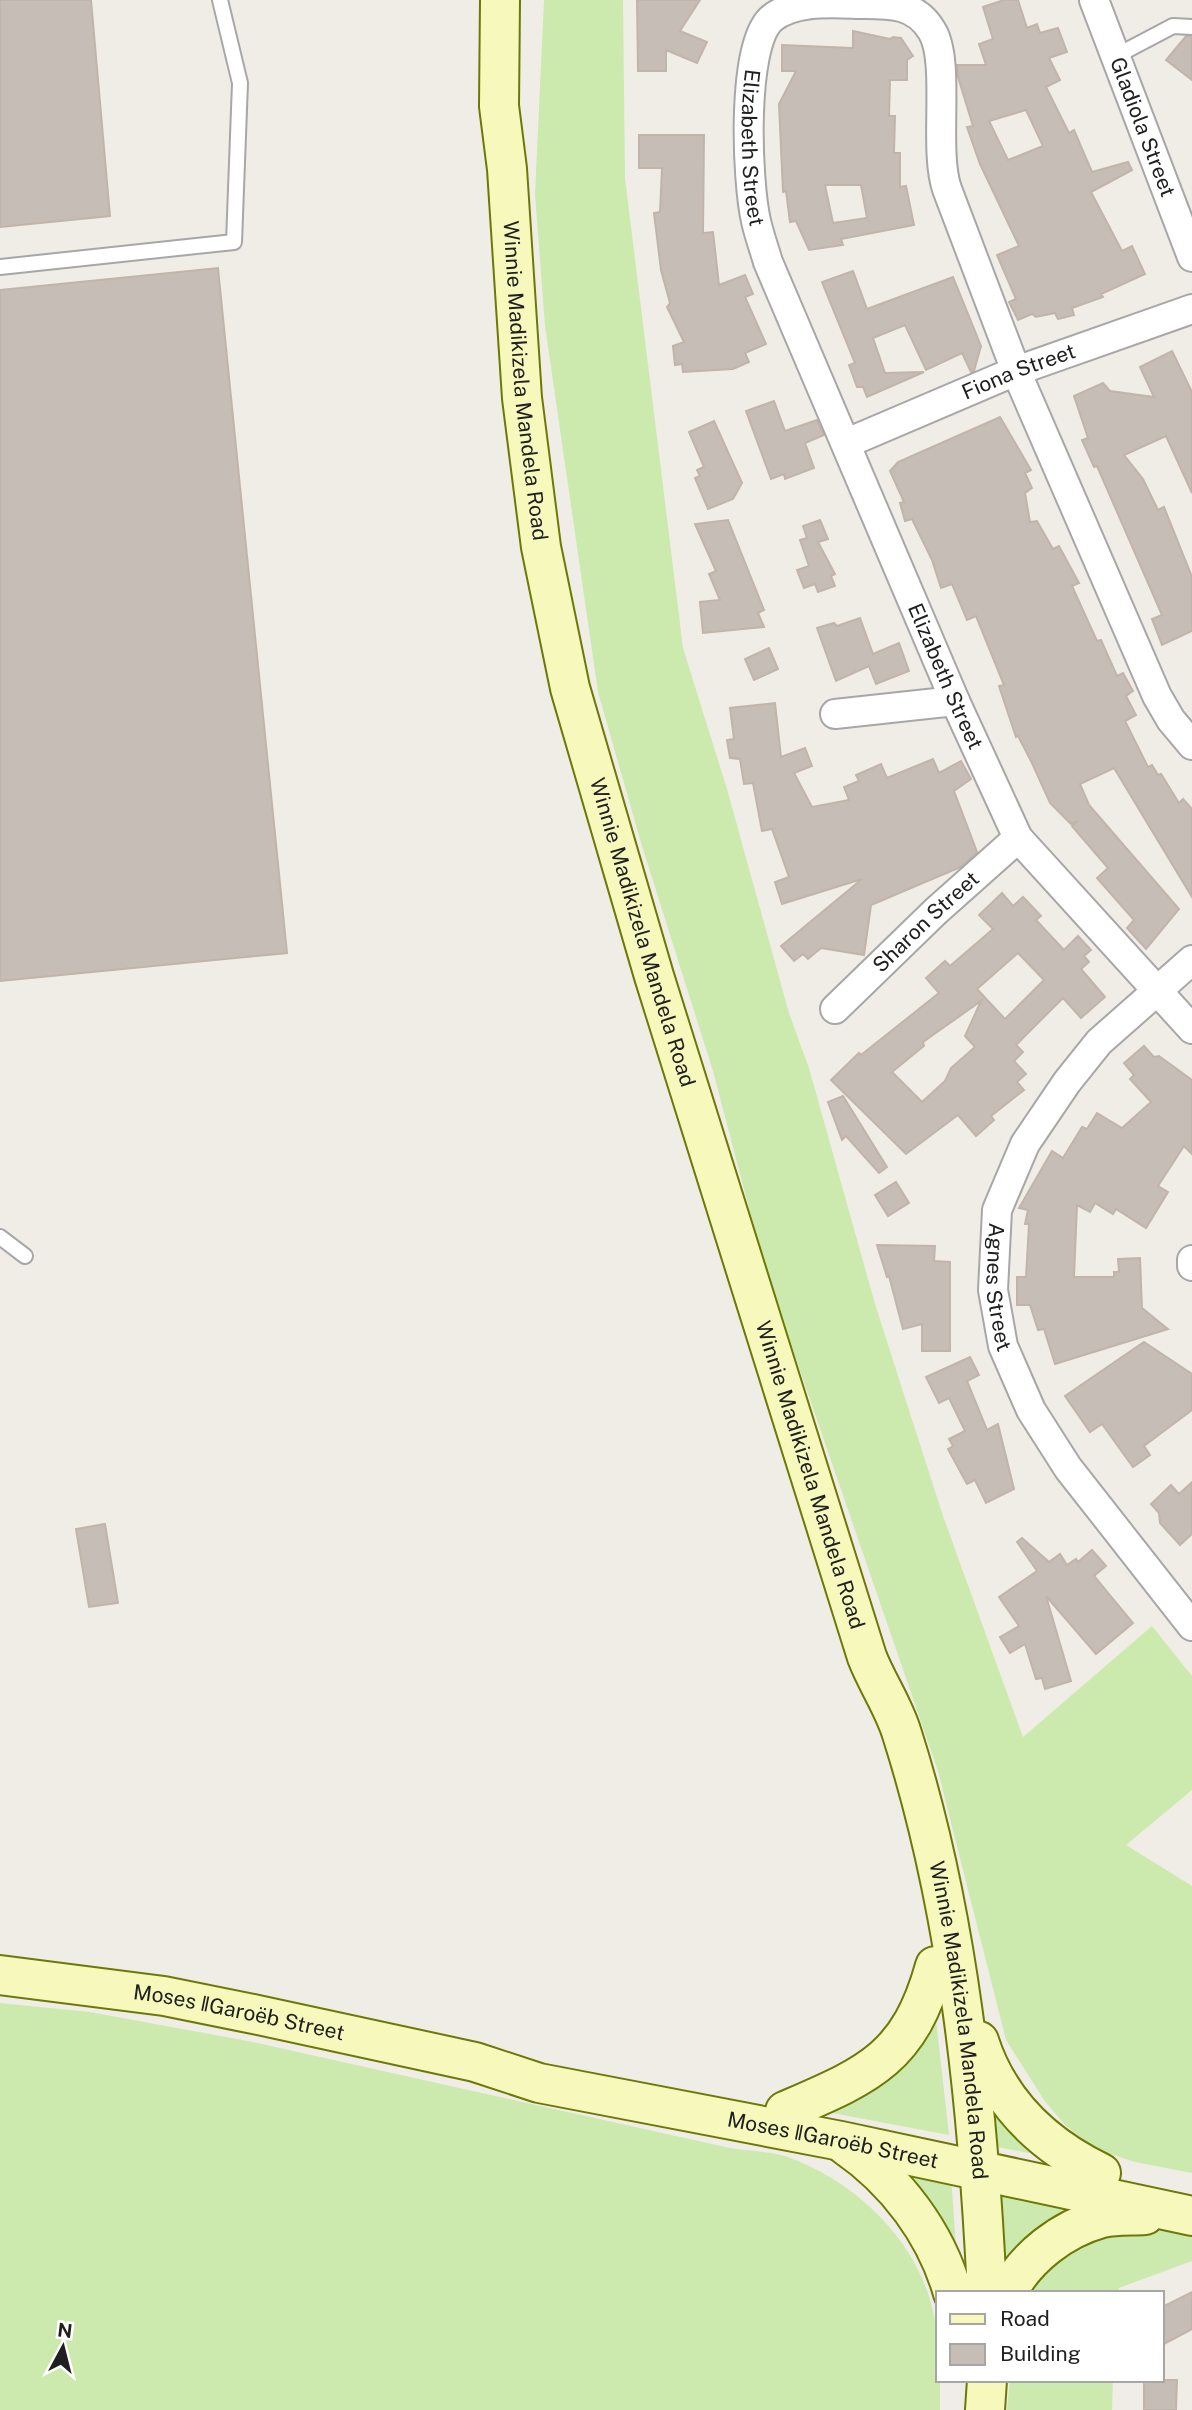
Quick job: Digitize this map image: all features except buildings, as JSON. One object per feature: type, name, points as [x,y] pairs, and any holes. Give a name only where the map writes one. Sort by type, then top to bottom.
[{"type":"main road","name":"Winnie Madikizela Mandela Road","points":[[500,0],[499,106],[507,169],[522,398],[541,547],[570,688],[662,1000],[874,1676],[901,1730],[918,1788],[972,2160],[987,2291]]},
{"type":"main road","name":"Winnie Madikizela Mandela Road","points":[[507,169],[517,107],[520,0]]},
{"type":"main road","points":[[785,2110],[856,2080],[881,2062],[903,2038],[945,1969]]},
{"type":"main road","points":[[945,1969],[1000,2091],[1049,2143],[1101,2173]]},
{"type":"main road","name":"Moses ǁGaroëb Street","points":[[0,1975],[164,1996],[475,2062],[539,2083],[841,2141],[972,2160],[1101,2173],[1186,2207]]},
{"type":"main road","name":"Moses ǁGaroëb Street","points":[[475,2062],[541,2067],[785,2110],[972,2160],[1186,2207]]},
{"type":"main road","points":[[841,2141],[879,2172],[919,2219],[946,2266],[952,2291]]},
{"type":"main road","name":"Winnie Madikizela Mandela Road","points":[[966,2291],[972,2160]]},
{"type":"main road","points":[[1008,2291],[1018,2271],[1038,2252],[1102,2218],[1186,2207]]},
{"type":"main road","points":[[965,2410],[966,2382]]},
{"type":"main road","points":[[985,2410],[987,2382]]},
{"type":"street","name":"Elizabeth Street","points":[[1192,745],[1171,720],[1157,696],[1016,371],[943,178],[938,53],[933,32],[919,16],[901,5],[827,3],[796,7],[771,19],[757,41],[750,71],[754,208],[768,262],[848,443],[955,701],[1018,838],[1192,1029]]},
{"type":"street","name":"Gladiola Street","points":[[1094,7],[1192,257]]},
{"type":"street","name":"Fiona Street","points":[[848,443],[1016,371],[1192,309]]},
{"type":"street","points":[[835,714],[955,701]]},
{"type":"street","name":"Sharon Street","points":[[835,1009],[936,911],[1018,838]]},
{"type":"street","name":"Agnes Street","points":[[1192,960],[1099,1042],[1067,1082],[1025,1144],[997,1210],[993,1290],[1003,1346],[1031,1410],[1068,1468],[1192,1626]]},
{"type":"street","points":[[1192,1260],[1192,1266]]},
{"type":"lane","points":[[0,267],[234,242],[240,83],[220,0]]},
{"type":"lane","points":[[1114,58],[1173,26],[1192,27]]},
{"type":"lane","points":[[0,1237],[25,1256]]},
{"type":"green space","points":[[544,0],[623,0],[625,178],[683,648],[727,789],[789,1013],[809,1068],[875,1304],[943,1516],[1023,1737],[1152,1626],[1192,1676],[1192,1790],[1126,1845],[1192,1886],[1192,2173],[1135,2162],[1095,2149],[1065,2125],[1044,2100],[1006,2040],[938,1771],[765,1269],[713,1071],[642,846],[598,692],[545,326],[535,194]]},
{"type":"green space","points":[[934,2002],[949,2135],[816,2110]]},
{"type":"green space","points":[[0,2003],[90,2012],[248,2041],[730,2148],[788,2157],[814,2168],[861,2199],[882,2218],[900,2240],[927,2289],[936,2328],[936,2382],[940,2382],[940,2410],[0,2410]]},
{"type":"green space","points":[[979,2072],[1050,2157],[987,2145]]},
{"type":"green space","points":[[888,2166],[951,2175],[957,2261]]},
{"type":"green space","points":[[991,2182],[1105,2205],[1006,2271]]},
{"type":"green space","points":[[1174,2228],[1192,2231],[1192,2261],[1119,2288],[1118,2291],[1028,2291],[1063,2254],[1110,2234]]},
{"type":"green space","points":[[1010,2382],[1113,2382],[1112,2410],[1007,2410]]}]
